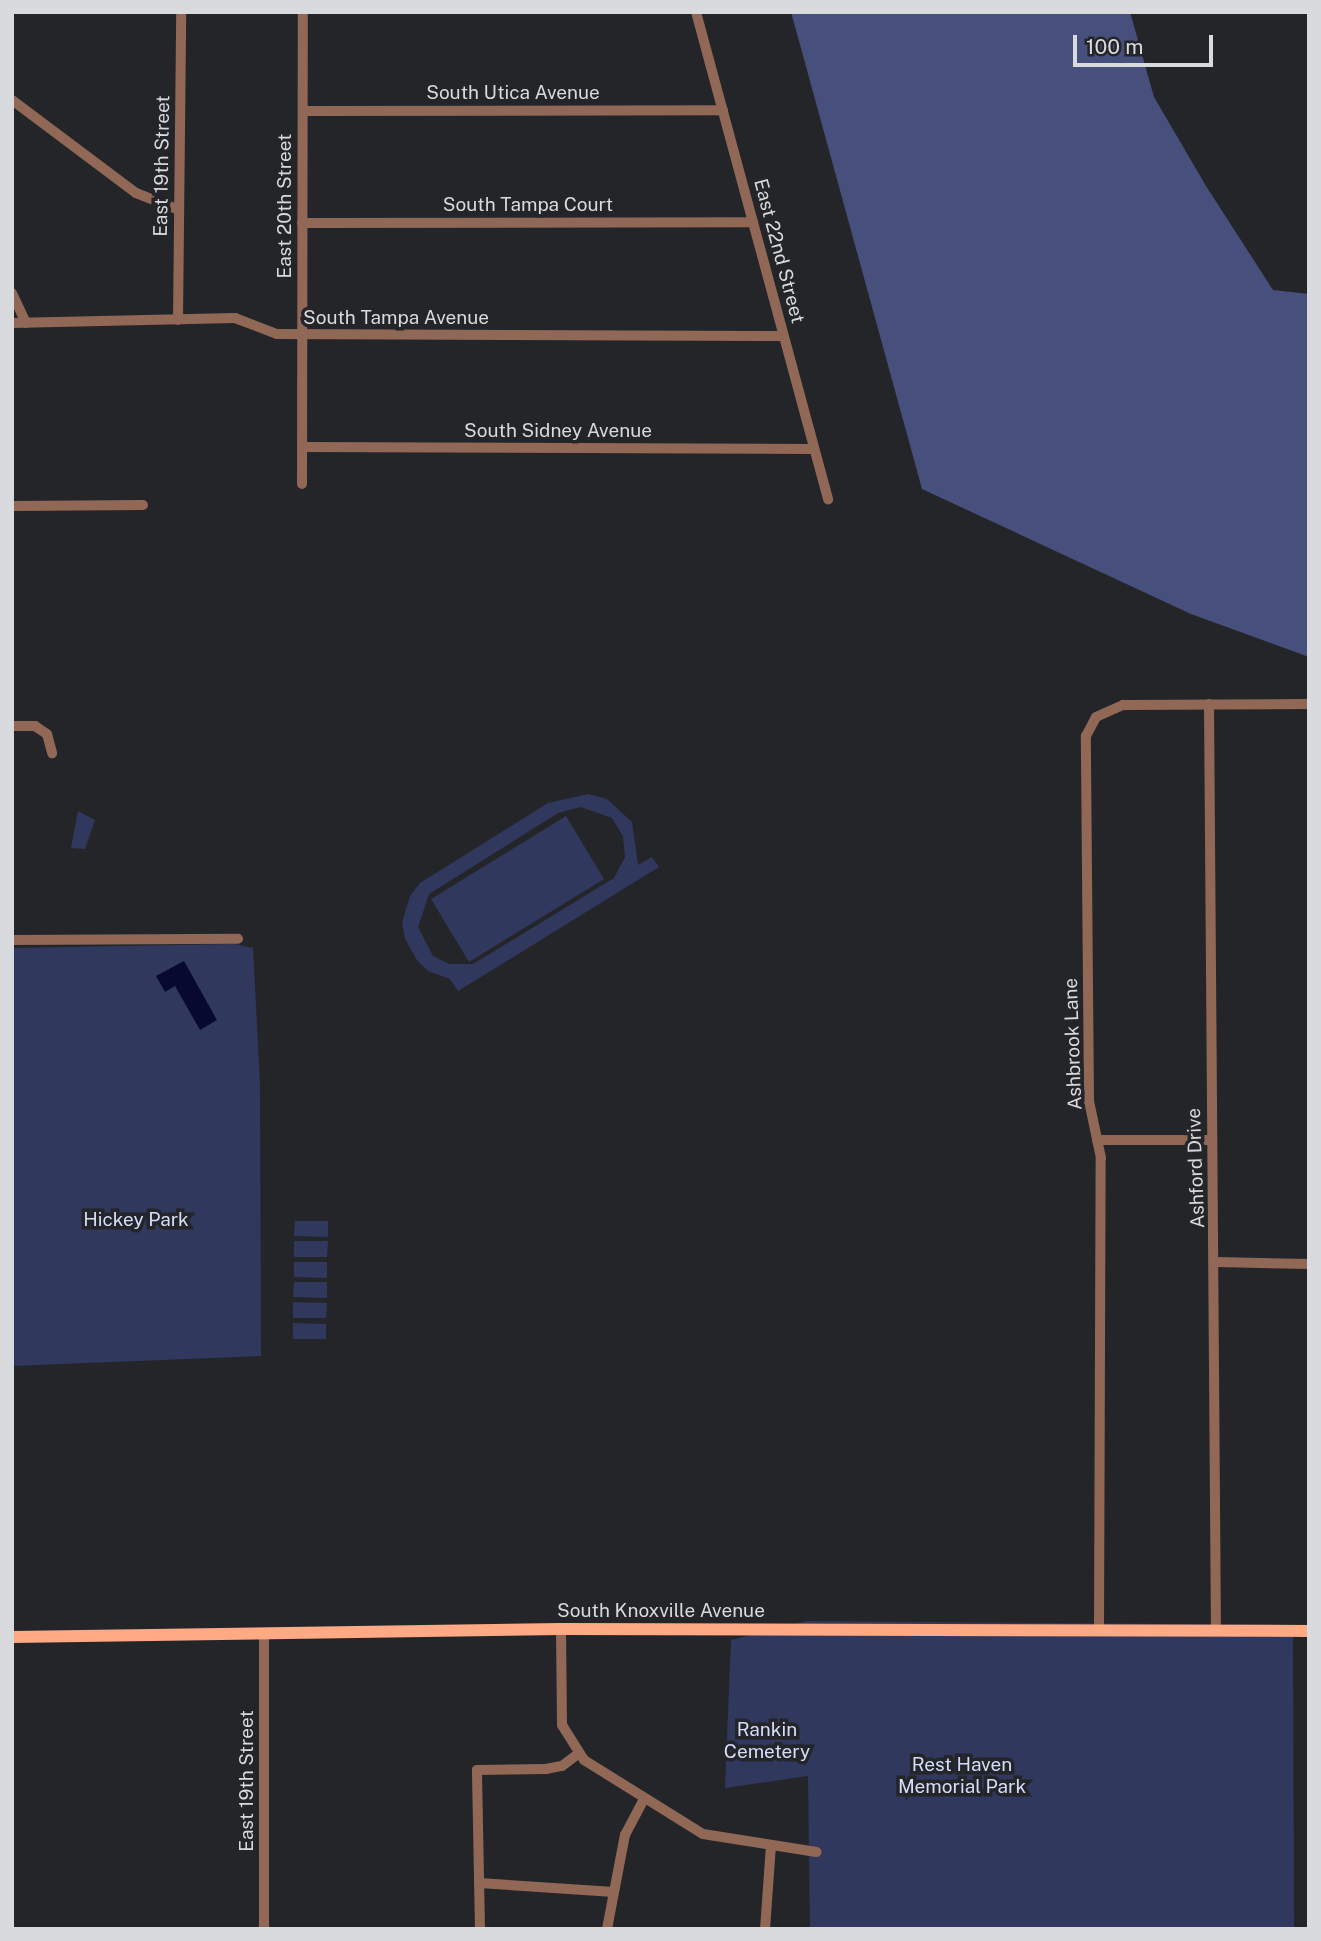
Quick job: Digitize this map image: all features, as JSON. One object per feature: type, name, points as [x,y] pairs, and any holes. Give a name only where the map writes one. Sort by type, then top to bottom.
[{"type":"main road","name":"South Knoxville Avenue","points":[[12,1637],[561,1629],[1309,1631]]},
{"type":"street","name":"East 19th Street","points":[[178,320],[181,12]]},
{"type":"street","name":"East 20th Street","points":[[302,484],[303,12]]},
{"type":"street","name":"East 22nd Street","points":[[696,12],[828,499]]},
{"type":"street","points":[[12,100],[136,193],[179,210]]},
{"type":"street","name":"South Utica Avenue","points":[[303,111],[723,110]]},
{"type":"street","name":"South Tampa Court","points":[[302,223],[753,222]]},
{"type":"street","points":[[12,293],[26,323]]},
{"type":"street","name":"South Tampa Avenue","points":[[12,323],[235,318],[277,334],[302,335],[783,336]]},
{"type":"street","name":"South Sidney Avenue","points":[[302,447],[814,449]]},
{"type":"street","points":[[12,506],[143,505]]},
{"type":"street","name":"Ashford Drive","points":[[1209,704],[1212,1140],[1216,1262],[1216,1630]]},
{"type":"street","name":"Ashbrook Lane","points":[[1099,1629],[1101,1158],[1089,1101],[1086,736],[1096,718],[1111,707],[1309,704]]},
{"type":"street","points":[[12,726],[35,726],[47,734],[52,753]]},
{"type":"street","points":[[12,940],[238,939]]},
{"type":"street","points":[[1097,1140],[1212,1140]]},
{"type":"street","points":[[1216,1262],[1309,1264]]},
{"type":"street","points":[[561,1629],[561,1716],[578,1754],[644,1799],[703,1834],[817,1852]]},
{"type":"street","name":"East 19th Street","points":[[264,1633],[264,1929]]},
{"type":"street","points":[[480,1929],[477,1770],[546,1769],[562,1766],[578,1754]]},
{"type":"street","points":[[607,1929],[625,1835],[644,1799]]},
{"type":"street","points":[[765,1929],[771,1846]]},
{"type":"street","points":[[479,1883],[614,1892]]},
{"type":"green space","points":[[588,794],[607,799],[632,822],[638,865],[652,857],[659,867],[458,991],[450,979],[428,971],[417,960],[405,939],[402,923],[410,896],[420,883],[548,803]],"holes":[[[581,807],[612,818],[623,836],[625,857],[614,878],[473,964],[449,964],[433,956],[418,927],[429,894],[558,813]]]},
{"type":"green space","points":[[78,811],[95,820],[85,849],[71,848]]},
{"type":"green space","points":[[566,816],[604,879],[469,962],[431,899]]},
{"type":"green space","name":"Hickey Park","points":[[234,944],[253,948],[260,1084],[261,1356],[12,1366],[12,948]]},
{"type":"green space","points":[[295,1221],[328,1221],[328,1237],[294,1236]]},
{"type":"green space","points":[[294,1241],[328,1241],[327,1257],[294,1257]]},
{"type":"green space","points":[[294,1262],[327,1262],[327,1278],[294,1277]]},
{"type":"green space","points":[[294,1282],[327,1282],[327,1298],[293,1297]]},
{"type":"green space","points":[[293,1302],[327,1303],[326,1318],[293,1318]]},
{"type":"green space","points":[[293,1323],[326,1324],[326,1339],[293,1339]]},
{"type":"green space","name":"Rest Haven Memorial Park","points":[[807,1621],[1293,1625],[1294,1929],[810,1929],[808,1776],[725,1788],[731,1640]]},
{"type":"shaded area","points":[[791,12],[1130,12],[1154,97],[1206,186],[1273,290],[1309,294],[1309,657],[1191,614],[922,489]]},
{"type":"shaded area","points":[[184,961],[217,1020],[200,1030],[175,986],[165,992],[156,976]]},
{"type":"park label","name":"Rankin Cemetery","points":[[767,1741]]}]
